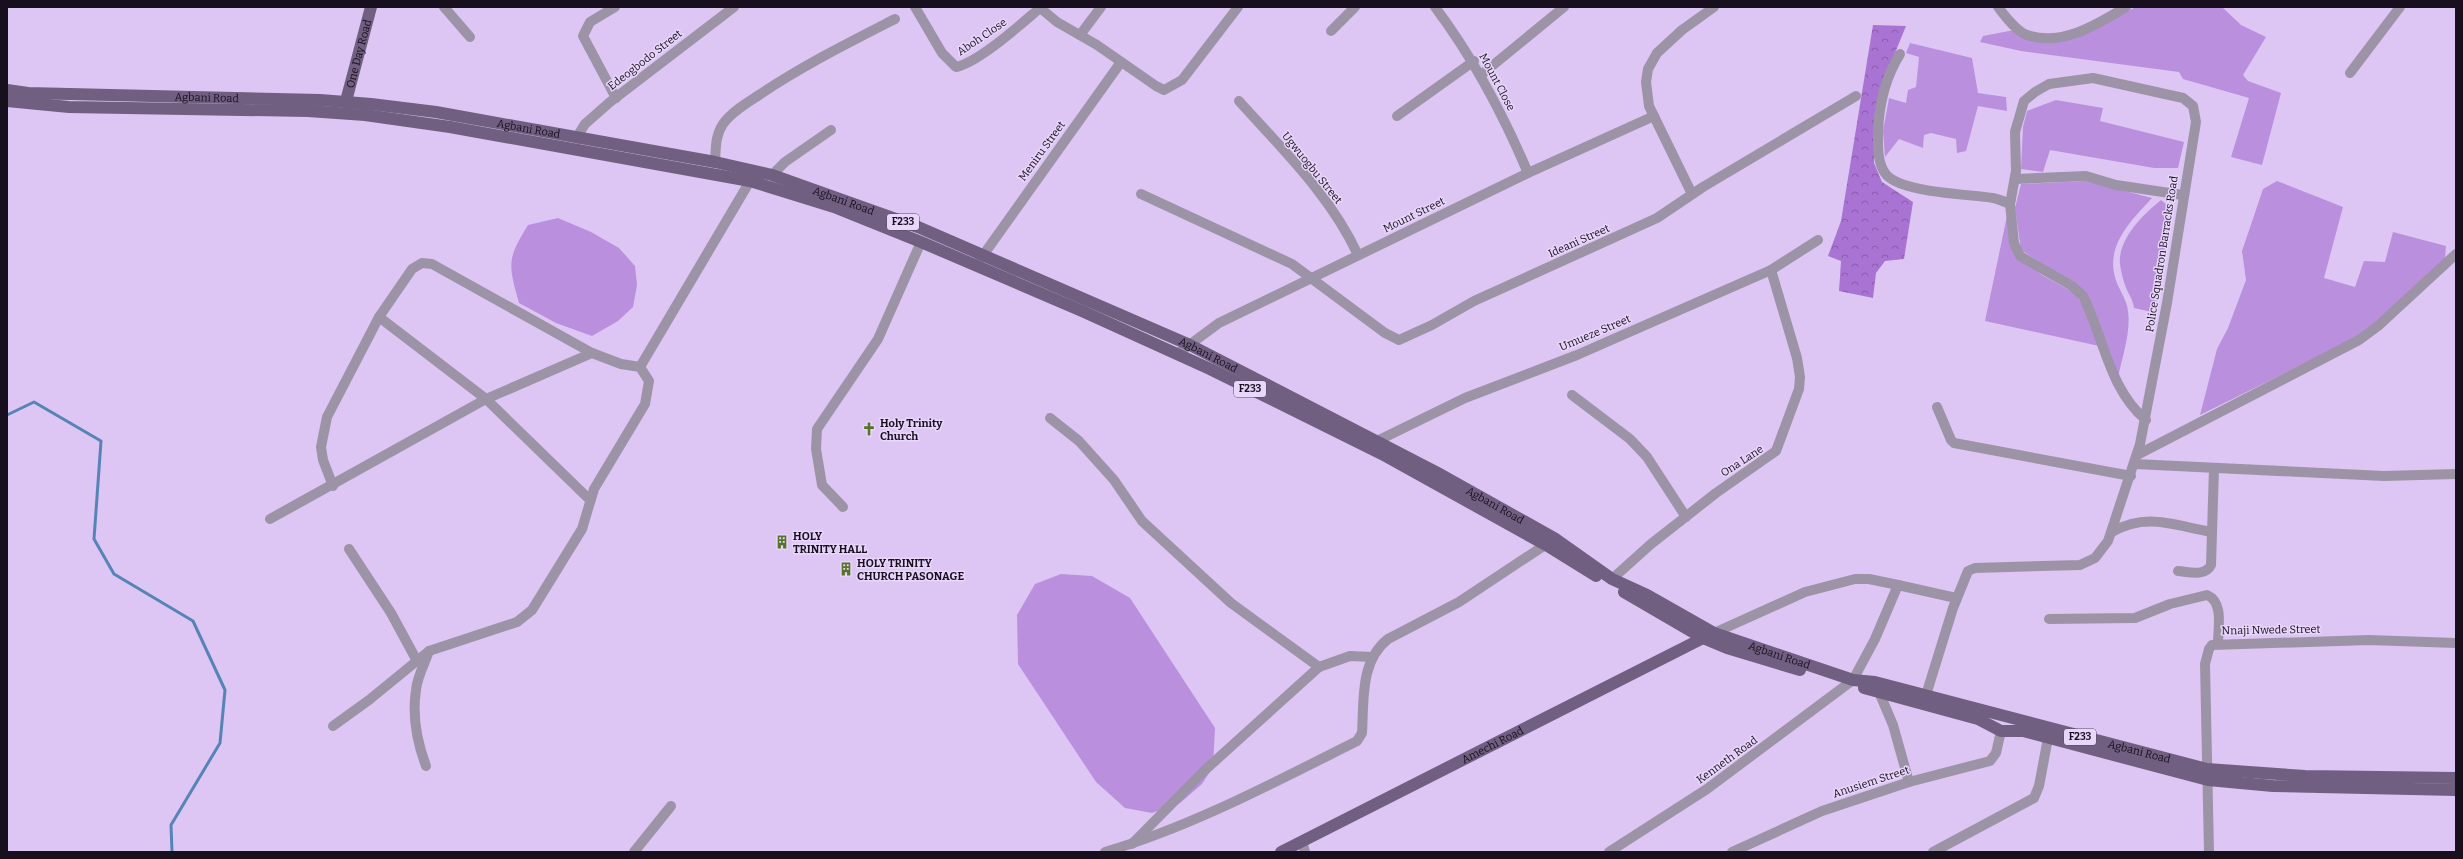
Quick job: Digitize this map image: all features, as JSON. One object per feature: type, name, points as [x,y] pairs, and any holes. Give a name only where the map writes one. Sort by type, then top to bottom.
[{"type":"main road","name":"One Day Road","points":[[346,101],[371,7]]},
{"type":"main road","name":"Agbani Road","points":[[7,90],[28,93],[346,101],[436,112],[715,162],[772,175],[918,227],[980,260],[1382,454],[1550,542],[1612,579],[1647,595],[1709,636]]},
{"type":"main road","name":"Agbani Road","points":[[7,101],[69,107],[249,109],[342,114],[450,127],[750,181],[834,207],[921,242],[980,260],[1190,345],[1377,441],[1709,636],[1762,659],[1850,682],[1879,692],[1978,719],[2001,731],[2023,731],[2208,774],[2273,786],[2456,790]]},
{"type":"main road","name":"Amechi Road","points":[[1282,852],[1303,847],[1709,636]]},
{"type":"main road","name":"Agbani Road","points":[[1850,682],[1875,682],[1926,695],[2208,774],[2456,778]]},
{"type":"street","points":[[444,7],[470,36]]},
{"type":"street","points":[[615,7],[590,22],[583,36],[616,98]]},
{"type":"street","name":"Edeogbodo Street","points":[[580,138],[580,132],[585,124],[616,98],[734,7]]},
{"type":"street","name":"Aboh Close","points":[[915,7],[942,53],[956,67],[963,65],[998,42],[1040,7]]},
{"type":"street","points":[[1040,7],[1057,22],[1080,35],[1160,88],[1169,89],[1182,80],[1238,7]]},
{"type":"street","points":[[1080,35],[1102,7]]},
{"type":"street","points":[[1331,31],[1355,7]]},
{"type":"street","name":"Mount Close","points":[[1435,7],[1474,61],[1528,173]]},
{"type":"street","points":[[1481,75],[1564,7]]},
{"type":"street","points":[[1692,194],[1654,116],[1646,90],[1648,69],[1653,58],[1682,30],[1714,7]]},
{"type":"street","points":[[1998,7],[2004,16],[2026,35],[2054,38],[2084,30],[2126,7]]},
{"type":"street","points":[[2350,73],[2400,7]]},
{"type":"street","points":[[715,162],[716,139],[720,129],[724,122],[739,109],[798,69],[894,19]]},
{"type":"street","points":[[1900,54],[1891,69],[1879,114],[1878,148],[1885,174],[1899,183],[1919,188],[1993,198],[2010,204]]},
{"type":"street","points":[[1397,116],[1474,61]]},
{"type":"street","name":"Meniru Street","points":[[980,260],[1121,62]]},
{"type":"street","name":"Police Squadron Barracks Road","points":[[2093,78],[2183,98],[2193,106],[2196,122],[2146,420],[2136,411],[2119,389],[2083,296],[2072,286],[2020,256],[2014,243],[2010,204],[2016,179],[2015,132],[2024,101],[2035,92],[2049,84],[2093,78]]},
{"type":"street","name":"Ideani Street","points":[[1309,278],[1385,333],[1397,340],[1401,340],[1432,325],[1474,301],[1657,218],[1692,194],[1856,96]]},
{"type":"street","points":[[342,114],[346,101]]},
{"type":"street","name":"Ugwuogbu Street","points":[[1239,101],[1299,168],[1337,218],[1358,255]]},
{"type":"street","name":"Mount Street","points":[[1177,354],[1219,323],[1309,278],[1528,173],[1654,116]]},
{"type":"street","points":[[772,175],[785,162],[831,130]]},
{"type":"street","points":[[2016,179],[2086,176],[2116,185],[2184,196]]},
{"type":"street","points":[[640,367],[750,181]]},
{"type":"street","points":[[1141,194],[1265,250],[1292,264],[1309,278]]},
{"type":"street","name":"Umueze Street","points":[[1377,441],[1465,398],[1577,355],[1771,270],[1818,240]]},
{"type":"street","points":[[843,507],[822,485],[816,449],[818,429],[878,339],[921,242]]},
{"type":"street","points":[[2136,459],[2359,340],[2378,326],[2456,254]]},
{"type":"street","points":[[333,486],[323,460],[321,447],[322,431],[327,417],[379,317],[412,269],[427,262],[592,353],[621,364],[640,367],[649,381],[646,404],[589,499],[582,529],[532,610],[517,622],[429,651],[333,726]]},
{"type":"street","name":"Ona Lane","points":[[1612,579],[1686,517],[1750,468],[1773,454],[1785,428],[1799,389],[1799,368],[1771,270]]},
{"type":"street","points":[[379,317],[486,399],[589,499]]},
{"type":"street","points":[[270,519],[333,486],[486,399],[592,353]]},
{"type":"street","points":[[1572,395],[1630,440],[1643,453],[1686,517]]},
{"type":"street","points":[[1937,407],[1951,440],[1954,443],[2131,476]]},
{"type":"street","points":[[1050,418],[1079,441],[1114,480],[1142,522],[1231,603],[1319,667]]},
{"type":"street","points":[[1926,695],[1963,578],[1971,569],[2080,564],[2090,561],[2099,553],[2112,532],[2131,476],[2146,420]]},
{"type":"street","points":[[2136,459],[2214,468],[2384,476],[2456,474]]},
{"type":"street","points":[[2178,571],[2199,573],[2210,568],[2214,468]]},
{"type":"street","points":[[2112,532],[2130,524],[2153,521],[2169,522],[2212,532]]},
{"type":"street","points":[[1105,852],[1153,838],[1229,804],[1357,741],[1362,733],[1366,677],[1372,657],[1378,646],[1388,639],[1459,602],[1550,542]]},
{"type":"street","points":[[349,549],[391,613],[417,661]]},
{"type":"street","points":[[1709,636],[1805,592],[1848,580],[1862,578],[1956,598]]},
{"type":"street","points":[[1850,682],[1875,639],[1898,585]]},
{"type":"street","points":[[2049,619],[2135,618],[2170,604],[2207,595],[2213,598],[2218,606],[2218,643]]},
{"type":"street","name":"Nnaji Nwede Street","points":[[2209,852],[2205,664],[2209,649],[2218,643],[2369,640],[2456,643]]},
{"type":"street","points":[[426,766],[417,742],[415,709],[416,688],[429,651]]},
{"type":"street","points":[[1132,844],[1205,770],[1319,667],[1350,656],[1372,657]]},
{"type":"street","name":"Kenneth Road","points":[[1609,852],[1713,785],[1850,682]]},
{"type":"street","points":[[1879,692],[1893,725],[1909,782]]},
{"type":"street","name":"Anusiem Street","points":[[1732,852],[1822,811],[1909,782],[1990,761],[1996,753],[2001,731]]},
{"type":"street","points":[[1933,852],[2034,798],[2039,786],[2048,738]]},
{"type":"street","points":[[634,852],[671,806]]},
{"type":"shaded area","points":[[2136,7],[2222,7],[2241,25],[2266,37],[2243,75],[2248,81],[2281,93],[2262,165],[2231,157],[2249,98],[2183,79],[2179,72],[2021,51],[1980,42],[1983,36],[2014,30],[2042,41],[2111,19]]},
{"type":"shaded area","points":[[1910,43],[1972,58],[1978,93],[2006,97],[2007,111],[1978,106],[1966,151],[1957,153],[1956,139],[1931,133],[1924,135],[1923,148],[1899,139],[1885,157],[1883,131],[1889,98],[1906,103],[1908,90],[1916,87],[1919,57],[1906,53]]},
{"type":"shaded area","points":[[2056,100],[2103,108],[2100,121],[2184,142],[2178,168],[2154,168],[2050,150],[2043,172],[2021,169],[2023,127],[2027,111]]},
{"type":"shaded area","points":[[2086,181],[2152,198],[2129,224],[2117,243],[2114,254],[2113,265],[2115,277],[2126,302],[2129,319],[2118,378],[2085,291],[2021,250],[2015,208],[2021,184]]},
{"type":"shaded area","points":[[2277,181],[2343,207],[2324,278],[2355,287],[2364,261],[2385,262],[2393,232],[2446,246],[2445,259],[2362,335],[2200,415],[2217,349],[2228,328],[2246,280],[2242,251],[2263,189]]},
{"type":"shaded area","points":[[2161,200],[2172,209],[2157,302],[2152,312],[2134,308],[2123,279],[2120,266],[2120,257],[2125,240],[2135,225]]},
{"type":"shaded area","points":[[2007,216],[2016,255],[2042,275],[2074,293],[2084,306],[2099,346],[1985,321]]},
{"type":"shaded area","points":[[558,218],[591,232],[619,248],[635,266],[637,285],[633,307],[618,321],[592,336],[556,323],[519,303],[511,270],[513,254],[516,246],[528,225]]},
{"type":"shaded area","points":[[1061,574],[1092,576],[1130,598],[1215,728],[1213,767],[1202,784],[1180,803],[1152,813],[1125,808],[1096,782],[1018,664],[1017,615],[1035,584]]},
{"type":"green space","points":[[1873,25],[1906,26],[1884,80],[1874,118],[1874,163],[1882,182],[1913,202],[1904,259],[1885,261],[1876,273],[1873,298],[1839,291],[1841,261],[1828,256],[1841,221]]},
{"type":"waterway","points":[[7,415],[34,402],[101,441],[94,539],[114,574],[193,621],[225,690],[220,743],[171,825],[172,852]]},
{"type":"place","name":"Holy Trinity Church","points":[[869,429]]},
{"type":"place","name":"HOLY TRINITY HALL","points":[[782,542]]},
{"type":"place","name":"HOLY TRINITY CHURCH PASONAGE","points":[[846,569]]}]
